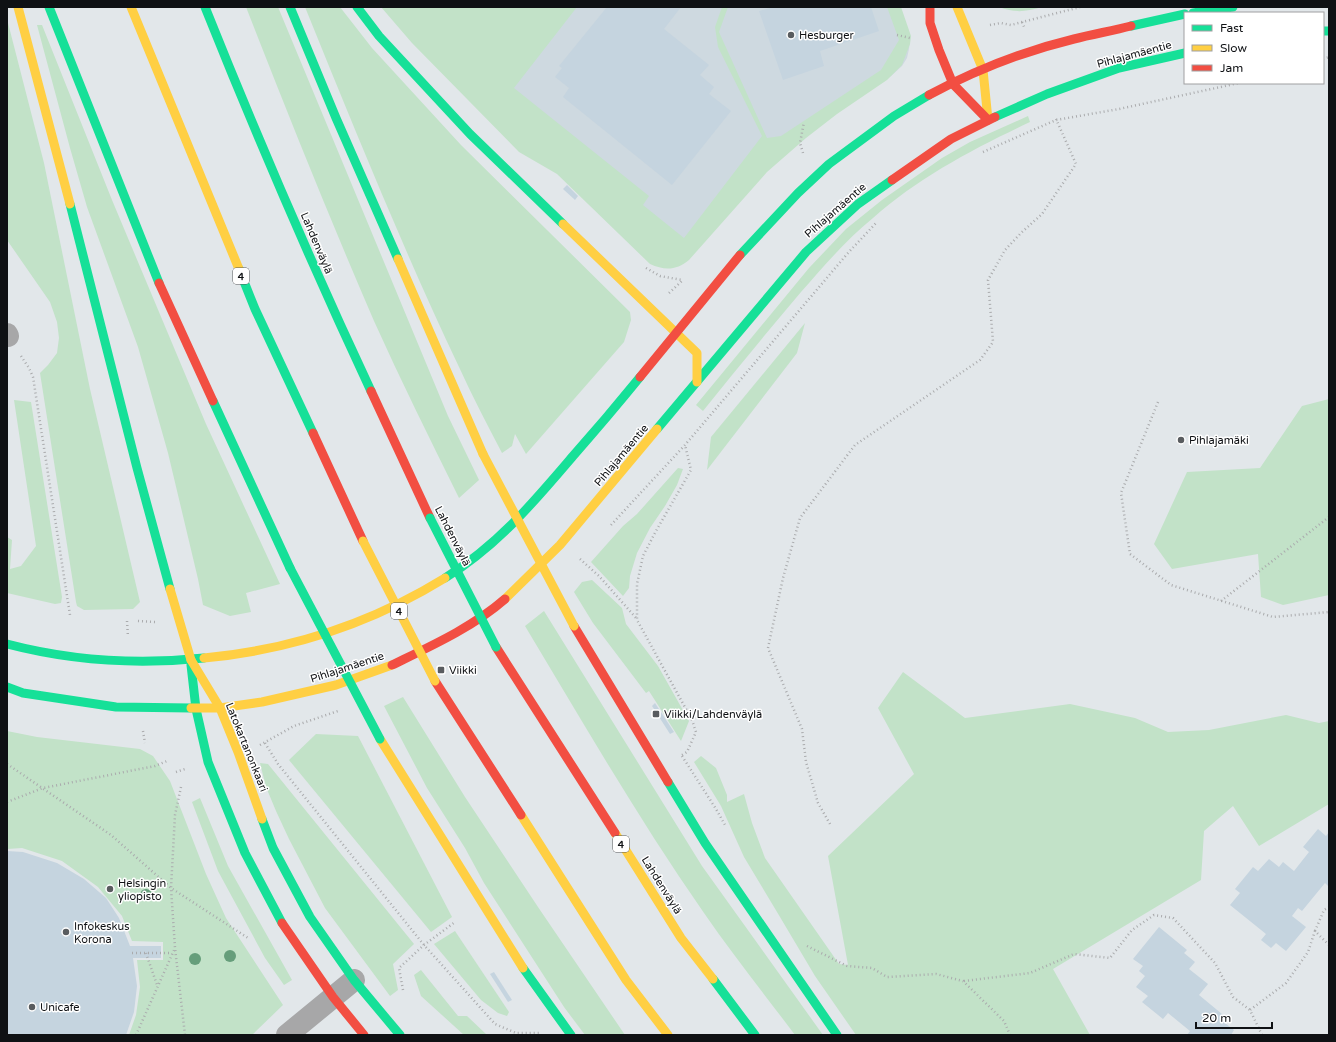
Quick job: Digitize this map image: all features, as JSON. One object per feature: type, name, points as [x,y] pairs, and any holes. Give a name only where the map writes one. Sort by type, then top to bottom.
[{"type":"main road","points":[[18,7],[69,199],[168,586],[191,660],[196,709],[208,762],[245,853],[281,921],[333,997],[364,1035]]},
{"type":"main road","points":[[49,7],[151,265],[290,568],[380,739],[530,980],[571,1035]]},
{"type":"main road","name":"4","points":[[131,7],[255,309],[363,541],[435,681],[626,980],[668,1035]]},
{"type":"main road","name":"Lahdenväylä","points":[[205,7],[238,90],[320,282],[430,518],[496,647],[681,938],[755,1035]]},
{"type":"main road","points":[[290,7],[336,118],[483,454],[574,626],[705,843],[837,1035]]},
{"type":"main road","points":[[357,7],[379,36],[470,134],[697,353],[697,382]]},
{"type":"main road","points":[[930,7],[930,22],[953,84],[988,120]]},
{"type":"main road","points":[[957,7],[983,70],[988,120]]},
{"type":"main road","points":[[1200,12],[1233,7]]},
{"type":"main road","points":[[7,644],[33,652],[113,662],[191,660],[248,653],[310,638],[364,621],[391,609],[436,584],[484,550],[498,538],[536,499],[630,390],[734,262],[769,223],[826,166],[898,113],[983,70],[1033,51],[1073,40],[1184,14]]},
{"type":"main road","name":"Pihlajamäentie","points":[[7,687],[23,693],[116,708],[220,708],[262,702],[336,685],[388,668],[460,630],[494,609],[560,545],[806,252],[858,204],[951,139],[988,120],[1047,94],[1119,68],[1184,53]]},
{"type":"main road","name":"Latokartanonkaari","points":[[191,660],[220,708],[238,752],[273,848],[310,917],[354,980],[400,1035]]},
{"type":"street","points":[[287,1035],[354,980]]},
{"type":"path","points":[[990,25],[1001,23],[1011,25],[1080,7]]},
{"type":"path","points":[[897,35],[915,40]]},
{"type":"path","points":[[981,153],[1056,120],[1119,109],[1234,84]]},
{"type":"path","points":[[830,824],[818,803],[806,762],[802,729],[768,648],[783,578],[800,518],[855,445],[980,360],[993,342],[988,280],[1005,250],[1042,214],[1076,164],[1056,120]]},
{"type":"path","points":[[803,153],[800,143],[804,122]]},
{"type":"path","points":[[606,531],[685,445],[843,259],[879,220]]},
{"type":"path","points":[[641,265],[660,276],[683,280]]},
{"type":"path","points":[[33,377],[70,615]]},
{"type":"path","points":[[1158,402],[1121,493],[1130,554],[1171,585],[1273,617],[1329,612]]},
{"type":"path","points":[[637,620],[637,584],[643,556],[691,470],[685,445]]},
{"type":"path","points":[[1221,601],[1329,517]]},
{"type":"path","points":[[585,553],[579,559],[599,576],[637,620],[692,720],[696,732],[687,752],[682,756]]},
{"type":"path","points":[[339,711],[294,726],[265,743],[278,764],[424,945],[494,1024],[516,1033],[542,1033]]},
{"type":"path","points":[[678,750],[716,809]]},
{"type":"path","points":[[7,800],[11,800],[42,788],[155,766],[167,761]]},
{"type":"path","points":[[7,764],[111,835],[171,888],[248,938]]},
{"type":"path","points":[[180,788],[175,815],[171,888],[175,948],[185,1035]]},
{"type":"path","points":[[1250,1010],[1286,983],[1308,952],[1324,910],[1329,907]]},
{"type":"path","points":[[807,946],[847,966],[872,968],[887,977],[936,974],[963,981],[1030,973],[1074,954],[1110,958],[1132,930],[1154,915],[1173,918],[1215,963],[1233,997],[1250,1010],[1262,1035]]},
{"type":"path","points":[[403,990],[399,968],[424,945],[455,922]]},
{"type":"path","points":[[1315,931],[1329,945]]},
{"type":"path","points":[[136,1035],[175,948]]},
{"type":"path","points":[[132,953],[172,953]]},
{"type":"path","points":[[146,953],[157,986]]},
{"type":"path","points":[[963,981],[1004,1021],[1010,1035]]},
{"type":"shaded area","points":[[557,7],[900,7],[910,40],[907,58],[902,66],[891,76],[843,106],[806,133],[674,256],[496,84]]},
{"type":"green space","points":[[246,7],[278,7],[448,416],[479,480],[459,498],[374,321],[308,164]]},
{"type":"green space","points":[[305,7],[340,7],[372,48],[461,145],[630,312],[631,320],[624,342],[526,454],[515,434],[512,446],[502,453],[474,399],[438,323],[360,143]]},
{"type":"green space","points":[[381,7],[577,7],[514,88],[649,196],[643,205],[684,238],[762,136],[718,47],[715,27],[722,7],[728,7],[719,32],[767,138],[781,136],[881,70],[899,40],[887,7],[901,7],[911,36],[910,44],[902,65],[887,80],[837,114],[806,138],[767,172],[689,260],[675,268],[661,268],[650,264],[557,174],[519,152],[412,43]]},
{"type":"green space","points":[[999,7],[1042,7],[1020,11]]},
{"type":"green space","points":[[7,19],[44,163],[90,389],[140,602],[133,609],[84,610],[77,606],[76,602],[40,373],[57,353],[59,338],[57,322],[50,302],[7,240]]},
{"type":"green space","points":[[37,25],[42,25],[112,200],[206,424],[280,584],[246,593],[251,612],[230,616],[203,605],[168,453],[138,347],[87,207]]},
{"type":"green space","points":[[1028,116],[1030,122],[968,153],[928,176],[909,189],[863,226],[801,292],[703,411],[696,405],[809,268],[846,229],[882,200],[942,158],[970,142]]},
{"type":"green space","points":[[805,323],[797,353],[707,470],[711,437]]},
{"type":"green space","points":[[1329,399],[1329,595],[1283,605],[1261,597],[1258,554],[1172,569],[1154,544],[1187,472],[1260,468],[1302,406]]},
{"type":"green space","points":[[14,400],[31,402],[62,597],[61,603],[55,604],[7,593],[7,537],[12,540],[10,569],[21,566],[36,546]]},
{"type":"green space","points":[[678,468],[683,469],[677,485],[650,528],[637,553],[630,576],[629,588],[623,596],[591,562]]},
{"type":"green space","points":[[592,580],[622,608],[626,624],[658,666],[689,721],[681,741],[649,691],[646,693],[593,623],[574,592],[582,582]]},
{"type":"green space","points":[[544,611],[702,866],[823,1035],[795,1035],[726,944],[680,878],[612,771],[525,626]]},
{"type":"green space","points":[[903,672],[965,718],[1070,704],[1135,718],[1168,732],[1209,730],[1286,715],[1319,723],[1329,721],[1329,804],[1259,846],[1233,806],[1204,831],[1201,880],[1053,969],[1090,1035],[856,1035],[815,976],[744,857],[721,806],[694,762],[701,756],[716,768],[727,795],[727,802],[744,794],[752,823],[765,858],[839,964],[848,965],[828,856],[914,774],[878,708]]},
{"type":"green space","points":[[403,697],[465,797],[625,1035],[585,1035],[564,1007],[484,883],[465,848],[427,788],[384,706]]},
{"type":"green space","name":"Helsingin yliopisto","points":[[7,731],[37,737],[140,749],[153,756],[170,781],[206,874],[226,918],[283,1005],[252,1035],[129,1035],[136,1015],[140,987],[137,960],[163,960],[163,942],[132,941],[122,916],[98,887],[62,861],[22,848],[7,849]]},
{"type":"green space","points":[[316,734],[358,736],[452,917],[431,932],[289,760]]},
{"type":"green space","points":[[260,763],[268,764],[414,944],[393,964],[398,990],[390,996],[325,908],[276,811],[266,787]]},
{"type":"green space","points":[[200,798],[228,866],[292,980],[284,985],[265,958],[218,871],[192,802]]},
{"type":"green space","points":[[455,931],[509,1012],[507,1016],[498,1013],[481,1000],[434,944]]},
{"type":"green space","points":[[421,970],[458,1016],[467,1016],[487,1035],[464,1035],[421,996],[414,975]]},
{"type":"building","points":[[607,7],[681,7],[664,29],[709,65],[700,75],[714,87],[709,94],[731,111],[672,185],[563,97],[569,88],[555,77],[562,68],[559,66]]},
{"type":"building","points":[[773,7],[871,7],[879,31],[820,51],[824,66],[783,80],[759,11]]},
{"type":"building","points":[[567,185],[578,196],[575,200],[563,189]]},
{"type":"building","points":[[655,703],[674,732],[670,734],[652,706]]},
{"type":"building","points":[[1318,829],[1326,836],[1329,832],[1329,887],[1325,883],[1302,911],[1298,908],[1292,916],[1306,927],[1286,951],[1276,943],[1271,948],[1261,940],[1266,934],[1230,905],[1240,893],[1235,889],[1253,867],[1258,871],[1269,859],[1279,867],[1283,862],[1294,871],[1309,852],[1303,847]]},
{"type":"building","name":"Infokeskus Korona","points":[[7,851],[23,852],[57,863],[84,879],[106,898],[119,918],[130,946],[161,946],[161,958],[133,958],[137,986],[134,1012],[126,1035],[7,1035]]},
{"type":"building","points":[[1159,927],[1187,950],[1184,953],[1195,962],[1189,969],[1208,984],[1199,995],[1228,1019],[1225,1023],[1234,1030],[1231,1035],[1187,1035],[1190,1031],[1168,1013],[1163,1019],[1142,1002],[1148,996],[1136,987],[1145,976],[1139,971],[1143,966],[1133,959]]},
{"type":"building","points":[[494,972],[512,1000],[508,1002],[490,974]]},
{"type":"traffic: fast","points":[[49,7],[159,283]]},
{"type":"traffic: fast","points":[[205,7],[285,200],[371,391]]},
{"type":"traffic: fast","points":[[290,7],[336,118],[398,259]]},
{"type":"traffic: fast","points":[[357,7],[379,36],[470,134],[563,224]]},
{"type":"traffic: fast","points":[[1200,12],[1233,7]]},
{"type":"traffic: fast","points":[[1131,26],[1184,14]]},
{"type":"traffic: fast","points":[[1324,31],[1329,31]]},
{"type":"traffic: fast","points":[[995,117],[1047,94],[1119,68],[1184,53]]},
{"type":"traffic: fast","points":[[740,255],[798,193],[829,164],[894,116],[929,95]]},
{"type":"traffic: fast","points":[[657,429],[806,252],[858,204],[892,180]]},
{"type":"traffic: fast","points":[[70,204],[137,468],[170,589]]},
{"type":"traffic: fast","points":[[239,269],[255,309],[313,433]]},
{"type":"traffic: fast","points":[[445,578],[482,552],[529,507],[640,377]]},
{"type":"traffic: fast","points":[[213,401],[290,568]]},
{"type":"traffic: fast","points":[[430,518],[496,647]]},
{"type":"traffic: fast","points":[[290,568],[380,739]]},
{"type":"traffic: fast","points":[[7,644],[31,650],[80,658],[105,660],[154,661],[204,658]]},
{"type":"traffic: fast","points":[[191,665],[196,709],[208,762],[245,853],[282,923]]},
{"type":"traffic: fast","points":[[7,687],[23,693],[116,707],[191,708]]},
{"type":"traffic: fast","points":[[668,782],[705,843],[837,1035]]},
{"type":"traffic: fast","points":[[262,819],[273,848],[310,917],[354,980],[400,1035]]},
{"type":"traffic: fast","points":[[523,968],[571,1035]]},
{"type":"traffic: fast","points":[[713,979],[755,1035]]},
{"type":"traffic: slow","points":[[18,7],[70,204]]},
{"type":"traffic: slow","points":[[131,7],[239,269]]},
{"type":"traffic: slow","points":[[957,7],[983,70],[988,120]]},
{"type":"traffic: slow","points":[[563,224],[697,353],[697,382]]},
{"type":"traffic: slow","points":[[398,259],[483,454]]},
{"type":"traffic: slow","points":[[505,599],[560,545],[657,429]]},
{"type":"traffic: slow","points":[[483,454],[574,626]]},
{"type":"traffic: slow","points":[[363,541],[435,681]]},
{"type":"traffic: slow","points":[[204,658],[268,648],[329,632],[389,608],[445,578]]},
{"type":"traffic: slow","points":[[170,589],[191,660]]},
{"type":"traffic: slow","points":[[191,660],[220,708],[238,752],[262,819]]},
{"type":"traffic: slow","points":[[191,708],[220,708],[262,702],[336,685],[392,665]]},
{"type":"traffic: slow","points":[[380,739],[523,968]]},
{"type":"traffic: slow","points":[[521,815],[626,980],[668,1035]]},
{"type":"traffic: slow","points":[[615,833],[681,938],[713,979]]},
{"type":"traffic: jam","points":[[930,7],[930,23],[953,84],[988,120]]},
{"type":"traffic: jam","points":[[929,95],[981,70],[1037,49],[1131,26]]},
{"type":"traffic: jam","points":[[892,180],[951,139],[995,117]]},
{"type":"traffic: jam","points":[[640,377],[740,255]]},
{"type":"traffic: jam","points":[[159,283],[213,401]]},
{"type":"traffic: jam","points":[[371,391],[430,518]]},
{"type":"traffic: jam","points":[[313,433],[363,541]]},
{"type":"traffic: jam","points":[[392,665],[465,627],[493,609],[505,599]]},
{"type":"traffic: jam","points":[[574,626],[668,782]]},
{"type":"traffic: jam","points":[[496,647],[615,833]]},
{"type":"traffic: jam","points":[[435,681],[521,815]]},
{"type":"traffic: jam","points":[[282,923],[333,997],[364,1035]]},
{"type":"place","name":"Hesburger","points":[[791,35]]},
{"type":"place","name":"Pihlajamäki","points":[[1181,440]]},
{"type":"place","name":"Viikki","points":[[441,670]]},
{"type":"place","name":"Viikki/Lahdenväylä","points":[[656,714]]},
{"type":"place","name":"Helsingin yliopisto","points":[[110,889]]},
{"type":"place","name":"Infokeskus Korona","points":[[66,932]]},
{"type":"place","name":"Unicafe","points":[[32,1007]]}]
